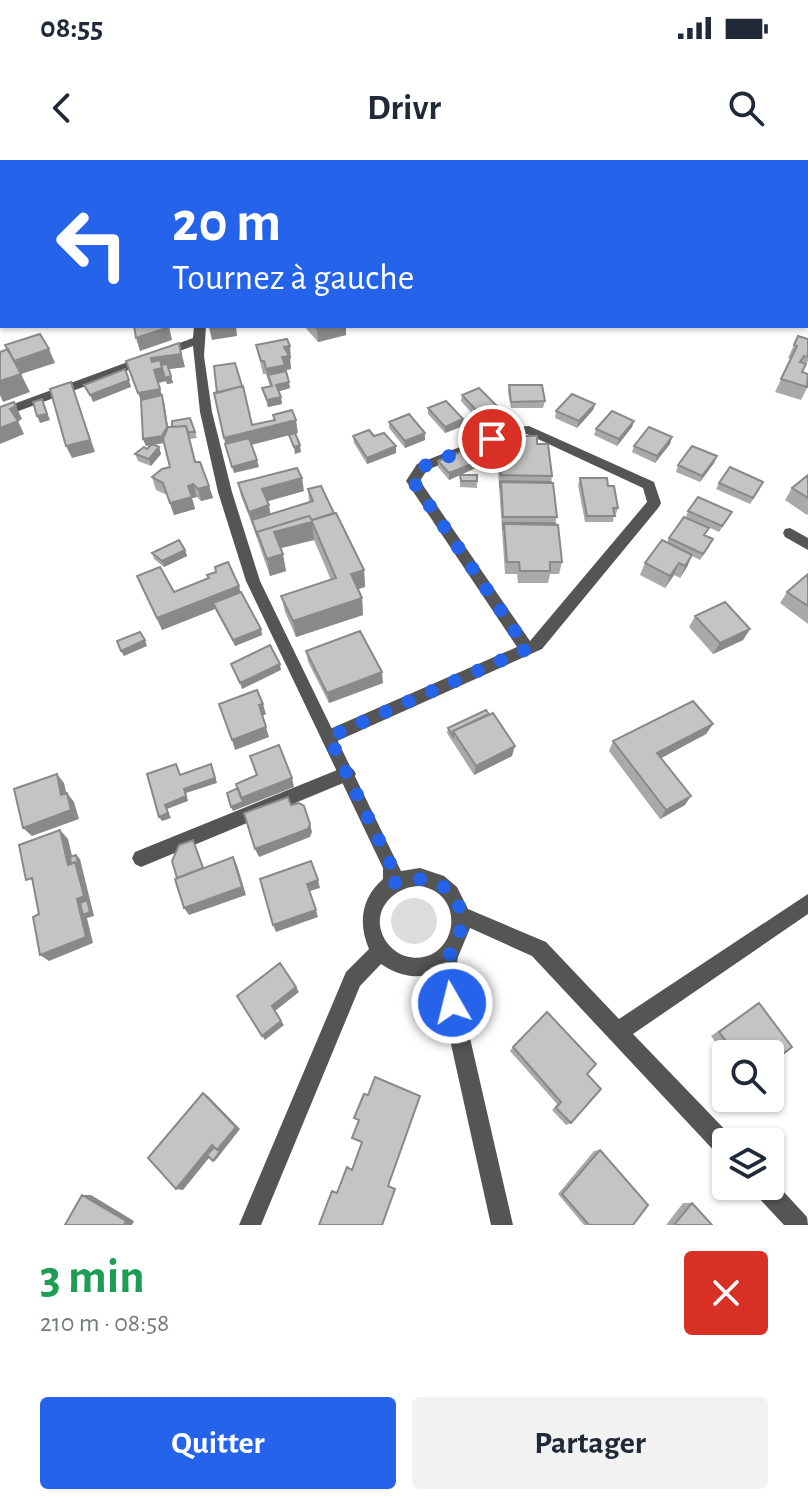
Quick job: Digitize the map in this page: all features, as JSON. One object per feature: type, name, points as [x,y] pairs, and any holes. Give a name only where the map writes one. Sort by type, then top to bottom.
[{"type":"street","points":[[0,414],[200,333],[198,356],[206,412],[225,492],[253,581],[392,867],[392,884]]},
{"type":"street","points":[[329,737],[537,645],[654,503],[649,485],[529,430],[515,430],[422,467],[413,481],[527,649]]},
{"type":"street","points":[[790,533],[808,545]]},
{"type":"street","points":[[141,858],[347,774]]},
{"type":"street","points":[[449,954],[422,967],[407,967],[381,951],[371,922],[373,907],[392,884],[420,877],[434,881],[456,900],[461,915],[457,943],[449,954],[445,973],[502,1225]]},
{"type":"street","points":[[618,1032],[808,903]]},
{"type":"street","points":[[461,915],[539,949],[712,1132]]},
{"type":"street","points":[[250,1225],[353,979],[381,951]]},
{"type":"street","points":[[776,1200],[799,1225]]},
{"type":"shaded area","points":[[414,898],[430,905],[437,921],[430,937],[414,944],[398,937],[391,921],[398,905]]},
{"type":"building","points":[[134,328],[166,328],[136,338]]},
{"type":"building","points":[[40,334],[49,349],[14,361],[5,345]]},
{"type":"building","points":[[798,336],[808,339],[808,357],[804,356],[800,362],[806,364],[802,372],[808,374],[807,387],[781,379],[797,346],[794,345]]},
{"type":"building","points":[[287,339],[290,346],[284,347],[289,356],[282,357],[285,365],[266,369],[256,345]]},
{"type":"building","points":[[179,343],[181,354],[151,358],[152,362],[160,360],[162,368],[154,370],[160,389],[138,393],[126,361]]},
{"type":"building","points":[[8,349],[21,374],[0,381],[0,352]]},
{"type":"building","points":[[235,363],[242,386],[217,393],[214,366]]},
{"type":"building","points":[[167,364],[171,376],[165,378],[161,365]]},
{"type":"building","points":[[125,369],[129,380],[90,395],[84,385]]},
{"type":"building","points":[[286,371],[289,382],[276,385],[281,397],[267,400],[262,388],[272,386],[268,375]]},
{"type":"building","points":[[71,382],[90,440],[66,446],[50,389]]},
{"type":"building","points":[[509,385],[542,385],[545,401],[511,402]]},
{"type":"building","points":[[243,386],[252,425],[275,420],[273,415],[292,410],[296,420],[224,438],[214,393]]},
{"type":"building","points":[[479,388],[497,406],[479,413],[462,395]]},
{"type":"building","points":[[572,394],[595,404],[579,421],[556,411]]},
{"type":"building","points":[[162,395],[167,427],[162,436],[143,439],[141,400]]},
{"type":"building","points":[[42,399],[47,414],[37,416],[33,402]]},
{"type":"building","points":[[446,401],[463,419],[445,427],[428,408]]},
{"type":"building","points":[[14,402],[16,406],[10,409],[18,421],[0,428],[0,407]]},
{"type":"building","points":[[612,411],[634,421],[619,439],[596,429]]},
{"type":"building","points":[[409,414],[425,433],[405,441],[389,422]]},
{"type":"building","points":[[190,418],[195,432],[188,432],[186,426],[172,427],[172,421]]},
{"type":"building","points":[[186,426],[195,462],[200,462],[209,486],[198,489],[193,484],[188,486],[192,497],[170,503],[163,483],[152,477],[170,467],[163,439],[168,427]]},
{"type":"building","points":[[649,427],[672,437],[657,456],[634,446]]},
{"type":"building","points":[[369,430],[374,436],[384,433],[396,446],[367,458],[353,436]]},
{"type":"building","points":[[295,433],[300,445],[294,447],[289,435]]},
{"type":"building","points":[[509,436],[537,436],[537,444],[548,444],[552,476],[501,475],[499,443],[509,443]]},
{"type":"building","points":[[249,438],[257,460],[232,467],[225,444]]},
{"type":"building","points":[[152,444],[159,447],[149,459],[135,454],[144,447],[147,449]]},
{"type":"building","points":[[692,446],[717,456],[702,476],[678,465]]},
{"type":"building","points":[[468,449],[479,461],[449,473],[438,461]]},
{"type":"building","points":[[730,467],[763,482],[753,498],[719,483]]},
{"type":"building","points":[[297,468],[302,478],[262,489],[269,505],[249,512],[238,483]]},
{"type":"building","points":[[460,475],[477,475],[477,481],[461,481]]},
{"type":"building","points":[[808,475],[808,498],[792,488]]},
{"type":"building","points":[[580,478],[607,478],[608,486],[614,486],[618,508],[613,508],[615,516],[587,516]]},
{"type":"building","points":[[500,481],[551,483],[501,482],[500,488]]},
{"type":"building","points":[[501,482],[553,483],[557,517],[503,517]]},
{"type":"building","points":[[321,486],[334,513],[312,520],[309,516],[257,532],[258,537],[252,520],[313,501],[308,489]]},
{"type":"building","points":[[698,497],[732,512],[722,526],[688,511]]},
{"type":"building","points":[[336,513],[364,570],[351,574],[362,598],[293,621],[281,596],[336,578],[312,522],[274,532],[283,554],[267,559],[257,532],[309,516],[312,520]]},
{"type":"building","points":[[684,517],[709,528],[704,535],[713,539],[703,554],[669,538]]},
{"type":"building","points":[[503,523],[556,525],[504,524],[503,530]]},
{"type":"building","points":[[504,524],[558,525],[562,562],[550,562],[550,571],[520,571],[519,562],[507,562]]},
{"type":"building","points":[[179,540],[185,550],[162,561],[152,553]]},
{"type":"building","points":[[662,540],[692,555],[685,566],[679,563],[670,576],[645,563]]},
{"type":"building","points":[[228,562],[239,586],[157,618],[137,576],[160,567],[174,592],[209,578],[207,575],[216,572],[215,567]]},
{"type":"building","points":[[808,574],[808,606],[787,592]]},
{"type":"building","points":[[241,592],[261,629],[233,640],[213,603]]},
{"type":"building","points":[[725,602],[750,629],[720,643],[695,616]]},
{"type":"building","points":[[360,631],[382,672],[327,693],[306,651]]},
{"type":"building","points":[[140,632],[145,640],[121,651],[117,641]]},
{"type":"building","points":[[270,645],[280,664],[240,683],[231,664]]},
{"type":"building","points":[[257,690],[263,704],[259,705],[266,727],[232,740],[219,704]]},
{"type":"building","points":[[693,701],[713,724],[657,753],[691,796],[666,810],[613,741]]},
{"type":"building","points":[[486,710],[489,714],[453,731],[453,736],[448,728]]},
{"type":"building","points":[[493,713],[515,746],[476,766],[453,731]]},
{"type":"building","points":[[279,745],[292,778],[241,798],[236,784],[257,775],[250,756]]},
{"type":"building","points":[[176,764],[180,775],[211,764],[215,778],[184,789],[186,796],[165,805],[168,813],[159,817],[147,774]]},
{"type":"building","points":[[57,774],[61,795],[67,793],[71,810],[23,828],[14,789]]},
{"type":"building","points":[[238,788],[243,802],[231,807],[227,793]]},
{"type":"building","points":[[288,797],[291,805],[299,803],[304,806],[310,824],[308,829],[255,849],[244,813]]},
{"type":"building","points":[[60,830],[68,865],[75,862],[84,896],[77,899],[86,937],[40,955],[33,917],[39,914],[32,878],[26,880],[19,845]]},
{"type":"building","points":[[193,840],[203,868],[177,878],[172,861],[179,845]]},
{"type":"building","points":[[76,855],[79,866],[75,862],[71,864],[70,857]]},
{"type":"building","points":[[233,857],[242,887],[184,908],[175,879]]},
{"type":"building","points":[[311,861],[318,880],[307,884],[316,910],[273,925],[260,879]]},
{"type":"building","points":[[87,900],[90,912],[83,915],[80,903]]},
{"type":"building","points":[[280,963],[296,987],[272,1006],[281,1021],[262,1036],[237,996]]},
{"type":"building","points":[[759,1003],[792,1047],[784,1053],[784,1040],[725,1040],[719,1032]]},
{"type":"building","points":[[547,1012],[596,1064],[587,1074],[601,1089],[571,1123],[556,1108],[561,1102],[513,1047]]},
{"type":"building","points":[[375,1077],[420,1096],[388,1186],[395,1189],[382,1225],[319,1225],[332,1191],[337,1193],[347,1167],[352,1170],[362,1142],[352,1138],[359,1120],[354,1118]]},
{"type":"building","points":[[203,1093],[236,1127],[217,1150],[212,1145],[176,1189],[148,1158]]},
{"type":"building","points":[[214,1147],[220,1151],[213,1161],[207,1155]]},
{"type":"building","points":[[600,1150],[648,1205],[633,1225],[589,1225],[562,1194]]},
{"type":"building","points":[[82,1195],[126,1221],[124,1225],[65,1225]]},
{"type":"building","points":[[692,1203],[712,1225],[674,1225]]},
{"type":"route","points":[[452,1003],[445,973],[449,954],[457,943],[461,929],[456,900],[447,889],[420,877],[406,878],[392,884],[392,867],[329,737],[527,649],[413,481],[422,467],[492,439]]}]
